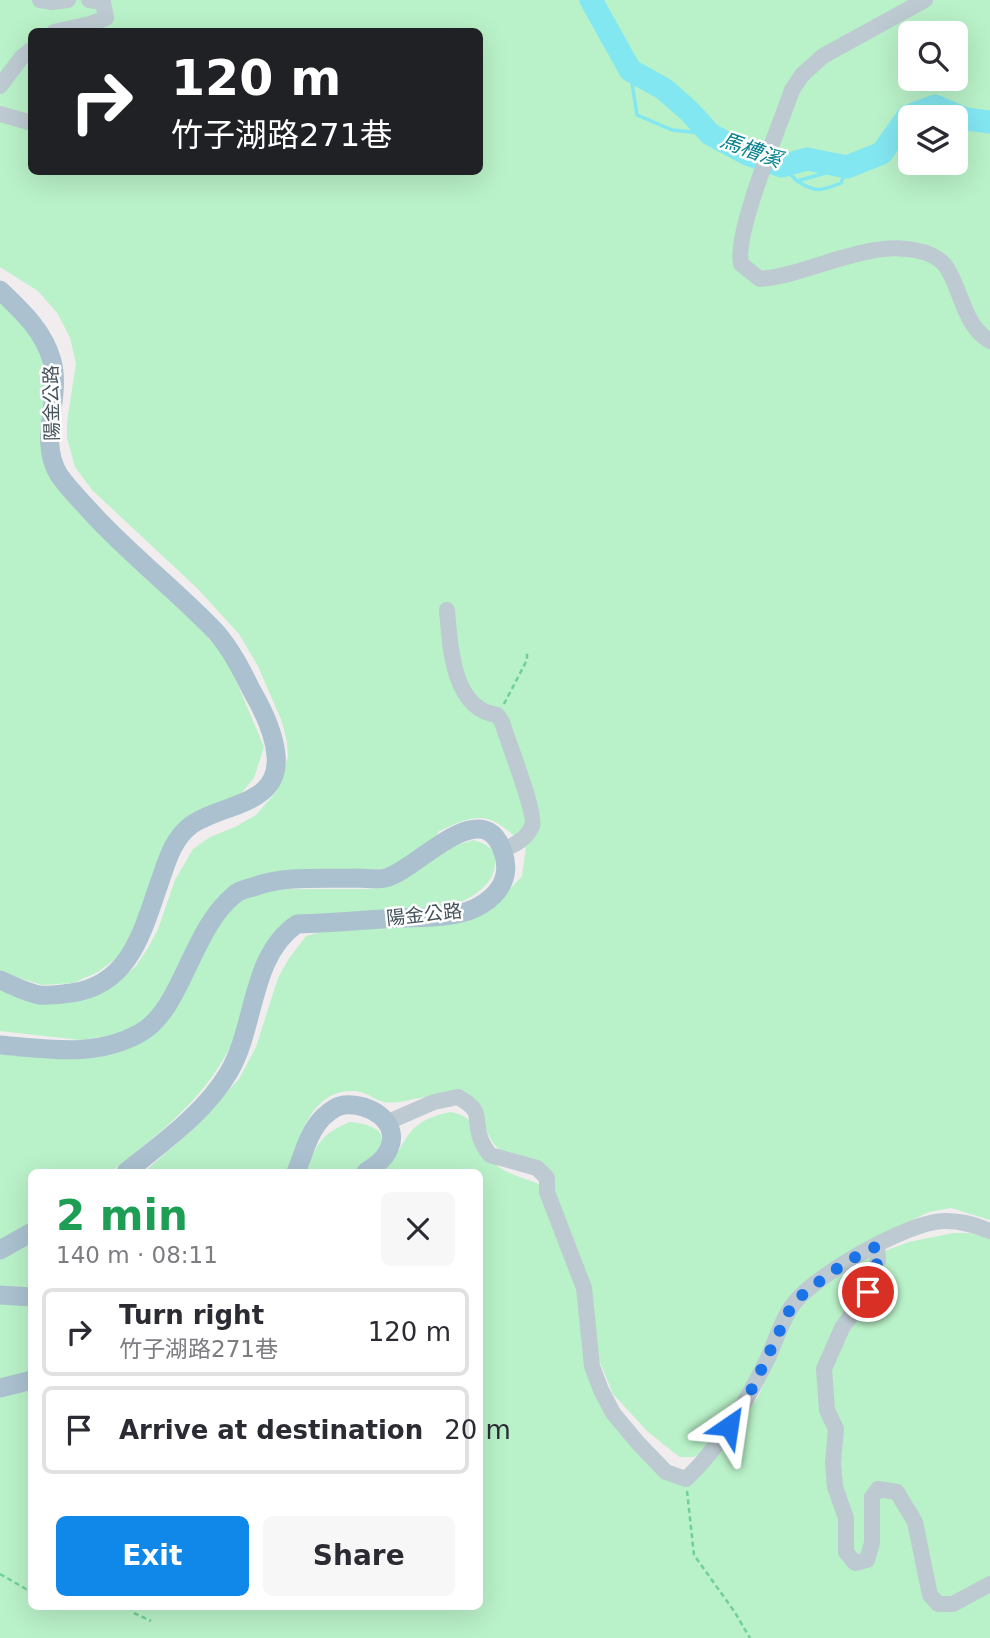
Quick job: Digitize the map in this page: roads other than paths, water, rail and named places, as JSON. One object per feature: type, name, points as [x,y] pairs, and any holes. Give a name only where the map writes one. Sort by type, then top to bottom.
[{"type":"main road","name":"陽金公路","points":[[0,290],[40,331],[53,362],[54,389],[49,440],[58,473],[100,522],[217,634],[236,660],[264,712],[276,755],[274,774],[263,791],[253,799],[190,825],[177,839],[138,942],[126,962],[108,978],[90,990],[39,995],[0,980]]},
{"type":"main road","name":"陽金公路","points":[[0,1045],[87,1051],[116,1044],[140,1033],[162,1015],[211,918],[236,892],[282,880],[385,878],[405,869],[451,836],[471,830],[484,831],[497,839],[508,869],[500,890],[480,906],[436,916],[297,924],[284,933],[265,964],[241,1048],[229,1072],[215,1093],[197,1111],[169,1138],[130,1169]]},
{"type":"main road","points":[[297,1169],[318,1123],[329,1112],[343,1104],[361,1106],[388,1122],[390,1147],[383,1159],[370,1169]]},
{"type":"main road","points":[[0,1250],[28,1234]]},
{"type":"main road","points":[[0,1296],[28,1297]]},
{"type":"main road","points":[[0,1388],[28,1381]]},
{"type":"street","points":[[40,0],[68,0]]},
{"type":"street","points":[[72,28],[106,18],[103,2],[89,0]]},
{"type":"street","points":[[925,0],[823,55],[802,75],[792,90],[743,230],[739,255],[741,264],[760,279],[780,277],[876,250],[904,248],[933,257],[945,265],[978,334],[990,341]]},
{"type":"street","points":[[0,86],[28,52]]},
{"type":"street","points":[[0,114],[28,122]]},
{"type":"street","points":[[447,610],[450,648],[460,688],[484,714],[497,715],[502,722],[532,807],[533,824],[527,835],[515,845],[503,850]]},
{"type":"street","points":[[388,1122],[434,1102],[458,1097],[472,1105],[479,1120],[480,1139],[490,1155],[537,1168],[547,1178],[547,1192],[584,1288],[592,1366],[601,1390],[613,1413],[638,1443],[666,1472],[686,1479],[716,1446],[753,1387],[793,1303],[808,1290],[846,1262],[922,1224],[964,1222],[990,1231]]},
{"type":"street","points":[[877,1246],[878,1260],[868,1292],[842,1328],[824,1369],[827,1410],[836,1429],[834,1475],[835,1487],[846,1518],[846,1552],[855,1563],[867,1560],[872,1543],[872,1497],[878,1489],[897,1492],[915,1522],[930,1595],[938,1604],[953,1604],[990,1584]]},
{"type":"waterway","name":"馬槽溪","points":[[591,0],[630,70],[664,89],[710,134],[747,154],[782,166],[807,159],[847,167],[882,153],[908,116],[935,106],[966,119],[990,122]]},
{"type":"waterway","points":[[630,70],[637,115],[672,130],[710,134]]},
{"type":"waterway","points":[[782,166],[797,181],[847,167]]},
{"type":"waterway","points":[[797,181],[814,189],[828,188],[841,183],[847,168]]}]
